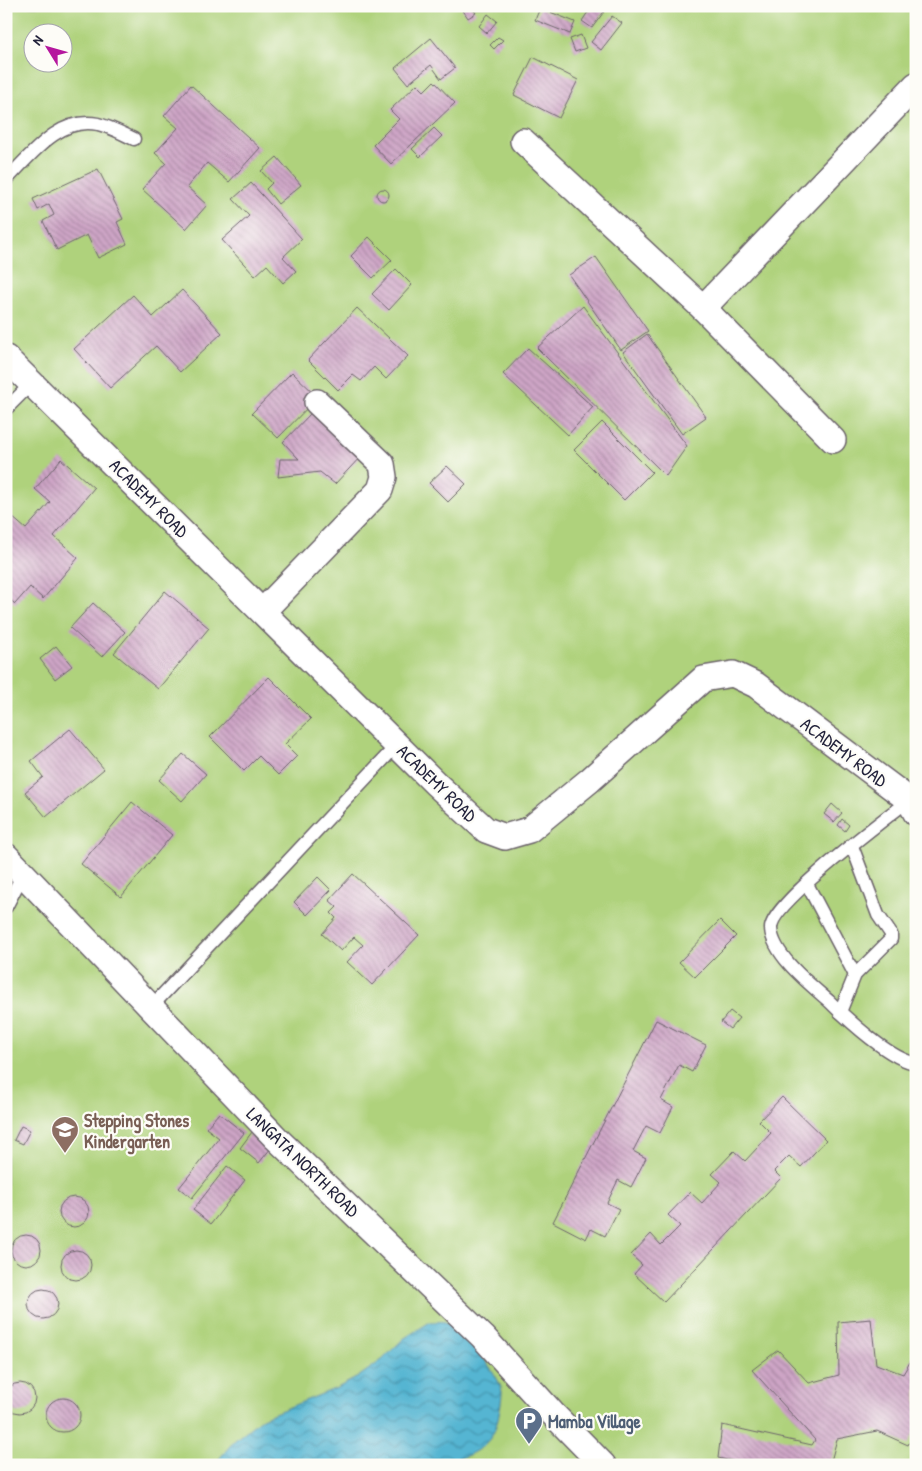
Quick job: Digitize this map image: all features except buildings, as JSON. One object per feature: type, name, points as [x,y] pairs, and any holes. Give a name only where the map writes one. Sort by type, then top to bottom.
[{"type":"street","points":[[703,308],[916,85]]},
{"type":"street","points":[[523,141],[703,308],[833,440]]},
{"type":"street","name":"ACADEMY ROAD","points":[[6,358],[397,745],[486,830],[506,837],[529,830],[590,780],[704,679],[733,674],[756,685],[912,806]]},
{"type":"street","points":[[263,611],[380,490],[384,477],[382,464],[317,402]]},
{"type":"street","name":"LANGATA NORTH ROAD","points":[[15,864],[276,1138],[483,1337],[552,1414],[603,1465]]},
{"type":"lane","points":[[6,180],[55,132],[67,126],[87,122],[100,124],[134,139]]},
{"type":"lane","points":[[6,409],[32,384]]},
{"type":"lane","points":[[150,1007],[397,745]]},
{"type":"lane","points":[[912,806],[852,846],[807,884],[777,913],[770,927],[781,954],[840,1012],[876,1042],[896,1055],[916,1064]]},
{"type":"lane","points":[[840,1012],[855,975],[891,939],[891,934],[878,915],[852,846]]},
{"type":"lane","points":[[6,907],[15,864]]},
{"type":"lane","points":[[807,884],[855,975]]},
{"type":"green space","points":[[6,6],[916,6],[916,1465],[6,1465]]},
{"type":"water","points":[[430,1322],[445,1322],[461,1332],[488,1364],[500,1385],[502,1396],[495,1428],[486,1443],[474,1452],[438,1465],[214,1465],[235,1440],[262,1418],[337,1388],[358,1377],[382,1360],[403,1339]]},
{"type":"place","name":"Stepping Stones Kindergarten","points":[[65,1154]]},
{"type":"place","name":"Mamba Village","points":[[529,1445]]}]
